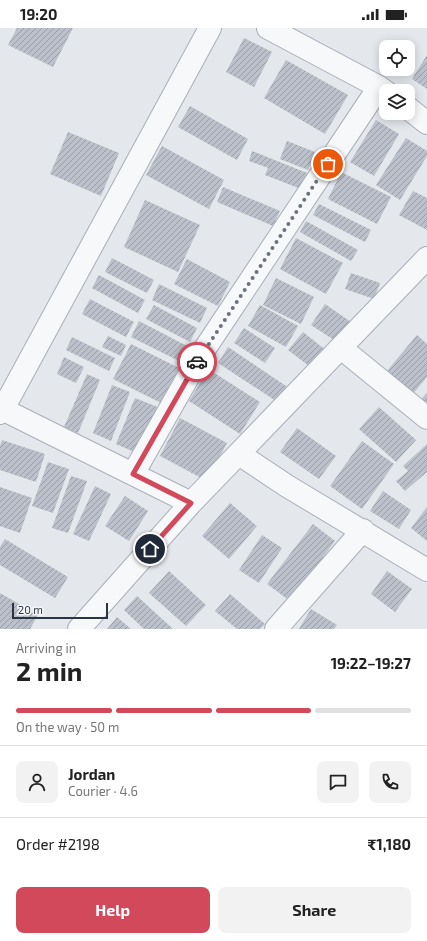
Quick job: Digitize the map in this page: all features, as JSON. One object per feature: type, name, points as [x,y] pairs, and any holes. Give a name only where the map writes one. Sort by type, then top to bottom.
[{"type":"street","points":[[191,503],[1,410],[210,28]]},
{"type":"street","points":[[268,28],[379,87]]},
{"type":"street","points":[[133,474],[200,356],[379,93]]},
{"type":"street","points":[[415,114],[427,123]]},
{"type":"street","points":[[79,629],[191,503],[427,258]]},
{"type":"street","points":[[341,348],[427,418]]},
{"type":"street","points":[[239,454],[287,486],[363,530],[427,570]]},
{"type":"street","points":[[276,629],[363,530]]},
{"type":"building","points":[[17,28],[73,28],[53,67],[8,45]]},
{"type":"building","points":[[244,38],[272,52],[254,87],[226,72]]},
{"type":"building","points":[[427,55],[427,89],[412,79]]},
{"type":"building","points":[[286,60],[348,95],[325,134],[264,98]]},
{"type":"building","points":[[190,106],[248,139],[237,160],[178,127]]},
{"type":"building","points":[[376,120],[399,134],[374,176],[350,162]]},
{"type":"building","points":[[68,132],[119,153],[101,196],[50,174]]},
{"type":"building","points":[[406,138],[427,151],[427,156],[400,200],[376,185]]},
{"type":"building","points":[[287,141],[315,152],[308,170],[280,159]]},
{"type":"building","points":[[162,146],[224,180],[209,209],[146,175]]},
{"type":"building","points":[[252,151],[307,173],[301,189],[265,175],[268,168],[249,161]]},
{"type":"building","points":[[341,172],[391,197],[377,224],[328,199]]},
{"type":"building","points":[[223,187],[280,211],[273,226],[217,202]]},
{"type":"building","points":[[413,191],[427,198],[427,230],[399,215]]},
{"type":"building","points":[[145,200],[200,225],[178,272],[124,247]]},
{"type":"building","points":[[319,204],[371,230],[365,242],[313,215]]},
{"type":"building","points":[[306,221],[358,250],[351,261],[300,232]]},
{"type":"building","points":[[296,238],[343,263],[326,294],[280,269]]},
{"type":"building","points":[[112,258],[154,280],[147,293],[105,272]]},
{"type":"building","points":[[187,259],[230,282],[218,306],[174,284]]},
{"type":"building","points":[[351,273],[380,283],[374,299],[345,289]]},
{"type":"building","points":[[99,275],[145,300],[138,313],[92,288]]},
{"type":"building","points":[[276,278],[314,297],[301,324],[263,305]]},
{"type":"building","points":[[159,284],[207,308],[200,323],[152,300]]},
{"type":"building","points":[[90,299],[134,322],[126,337],[82,314]]},
{"type":"building","points":[[325,304],[351,322],[337,342],[311,325]]},
{"type":"building","points":[[154,305],[197,328],[190,342],[146,319]]},
{"type":"building","points":[[260,305],[298,326],[286,347],[248,326]]},
{"type":"building","points":[[139,321],[187,346],[179,361],[131,337]]},
{"type":"building","points":[[244,328],[275,348],[265,363],[234,343]]},
{"type":"building","points":[[303,332],[327,351],[313,369],[288,350]]},
{"type":"building","points":[[417,335],[427,344],[427,377],[412,395],[386,372]]},
{"type":"building","points":[[108,336],[126,345],[121,356],[102,347]]},
{"type":"building","points":[[72,337],[115,358],[109,371],[66,350]]},
{"type":"building","points":[[131,344],[179,368],[161,403],[113,379]]},
{"type":"building","points":[[228,347],[289,388],[279,403],[218,363]]},
{"type":"building","points":[[64,357],[84,367],[76,383],[57,374]]},
{"type":"building","points":[[208,369],[260,402],[240,434],[189,401]]},
{"type":"building","points":[[87,374],[100,380],[78,433],[64,427]]},
{"type":"building","points":[[112,385],[130,392],[111,441],[93,433]]},
{"type":"building","points":[[427,393],[427,409],[419,402]]},
{"type":"building","points":[[135,398],[160,408],[141,455],[116,444]]},
{"type":"building","points":[[379,407],[416,440],[396,462],[359,429]]},
{"type":"building","points":[[180,418],[227,443],[207,481],[160,456]]},
{"type":"building","points":[[297,428],[336,456],[319,479],[280,452]]},
{"type":"building","points":[[2,440],[45,454],[36,482],[0,470],[0,446]]},
{"type":"building","points":[[362,441],[394,464],[362,509],[330,486]]},
{"type":"building","points":[[427,444],[427,472],[405,491],[396,481],[408,471],[403,466]]},
{"type":"building","points":[[48,462],[69,469],[53,513],[32,506]]},
{"type":"building","points":[[71,476],[87,481],[68,533],[52,528]]},
{"type":"building","points":[[95,486],[111,494],[89,541],[73,534]]},
{"type":"building","points":[[0,487],[32,498],[20,533],[0,526]]},
{"type":"building","points":[[383,491],[411,510],[399,529],[370,511]]},
{"type":"building","points":[[125,496],[148,511],[129,541],[105,526]]},
{"type":"building","points":[[230,503],[257,526],[229,559],[202,536]]},
{"type":"building","points":[[427,507],[427,541],[411,528]]},
{"type":"building","points":[[313,524],[335,541],[290,601],[267,584]]},
{"type":"building","points":[[262,535],[282,548],[259,583],[239,570]]},
{"type":"building","points":[[5,539],[68,577],[55,598],[0,565],[0,547]]},
{"type":"building","points":[[169,571],[206,605],[186,626],[149,593]]},
{"type":"building","points":[[387,571],[412,589],[395,612],[371,594]]},
{"type":"building","points":[[0,593],[38,615],[30,629],[0,629]]},
{"type":"building","points":[[230,594],[265,624],[260,629],[237,629],[215,611]]},
{"type":"building","points":[[137,596],[173,629],[144,629],[124,610]]},
{"type":"building","points":[[311,609],[337,625],[334,629],[299,629]]},
{"type":"building","points":[[117,617],[131,629],[107,629]]},
{"type":"way so far","points":[[197,362],[328,164]]},
{"type":"route","points":[[150,549],[191,503],[133,474],[197,362]]}]
